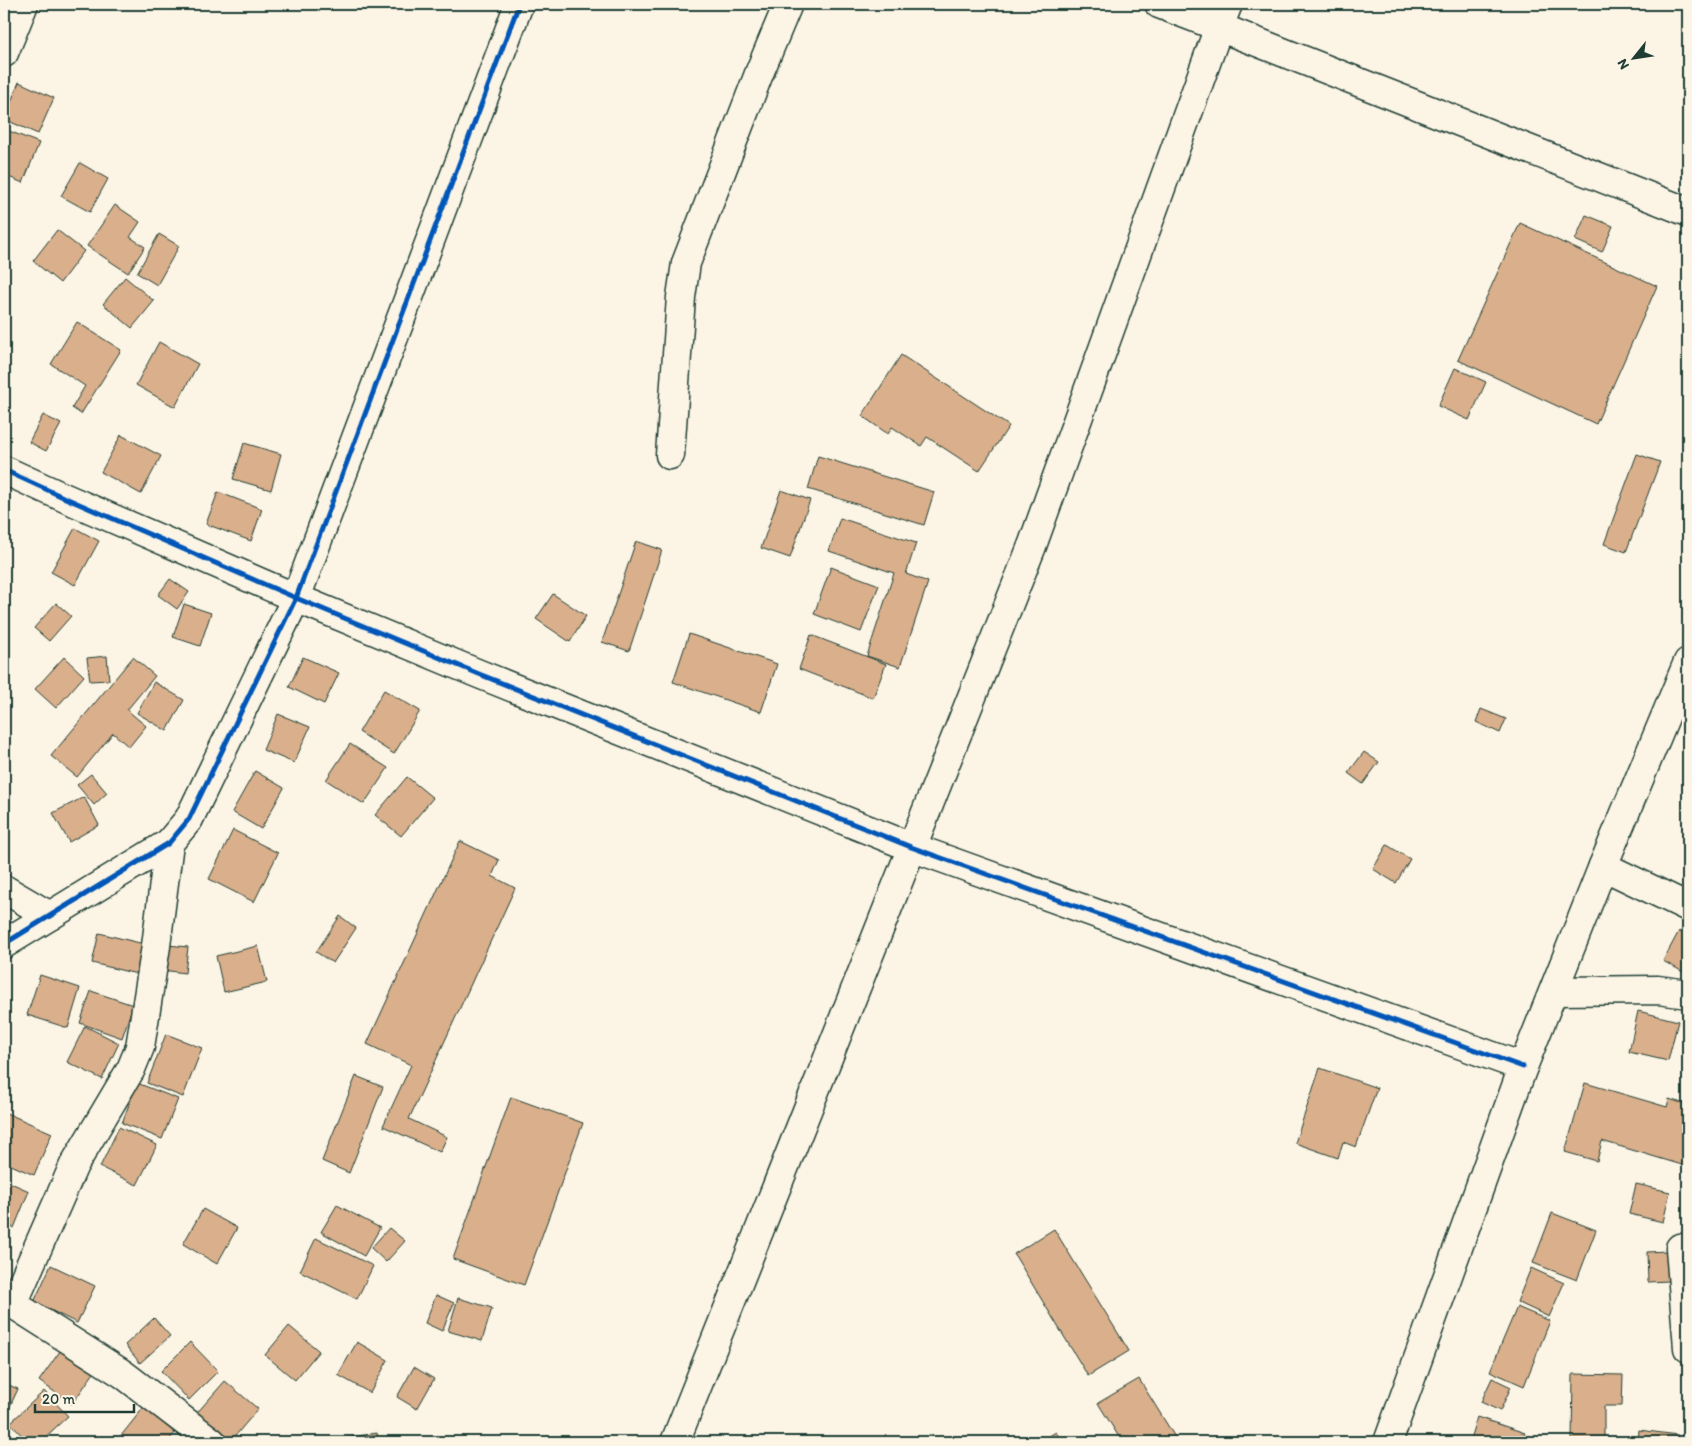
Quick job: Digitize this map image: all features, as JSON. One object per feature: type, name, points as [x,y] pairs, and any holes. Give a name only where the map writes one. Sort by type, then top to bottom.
[{"type":"street","points":[[4,53],[24,4]]},
{"type":"street","points":[[4,944],[168,843],[189,819],[296,598],[519,4]]},
{"type":"street","points":[[670,455],[686,263],[760,71],[788,4]]},
{"type":"street","points":[[1159,4],[1223,15],[1688,212]]},
{"type":"street","points":[[675,1442],[1032,546],[1223,15]]},
{"type":"street","points":[[4,470],[63,498],[296,598],[479,674],[911,847],[1523,1067]]},
{"type":"street","points":[[1388,1442],[1523,1067],[1688,662]]},
{"type":"street","points":[[168,843],[156,946],[140,1048],[131,1069],[74,1165],[8,1308],[123,1374],[212,1442]]},
{"type":"street","points":[[1604,866],[1688,907]]},
{"type":"street","points":[[4,888],[50,916]]},
{"type":"street","points":[[1554,992],[1658,990],[1688,994]]},
{"type":"street","points":[[1680,1248],[1688,1348]]},
{"type":"building","points":[[19,82],[54,98],[38,134],[4,119]]},
{"type":"building","points":[[4,129],[39,143],[23,183],[4,175]]},
{"type":"building","points":[[80,163],[108,179],[90,212],[61,196]]},
{"type":"building","points":[[115,205],[140,222],[130,237],[145,247],[128,273],[87,246]]},
{"type":"building","points":[[1586,215],[1613,226],[1602,252],[1575,240]]},
{"type":"building","points":[[1520,223],[1657,286],[1596,424],[1458,360]]},
{"type":"building","points":[[57,230],[84,251],[60,283],[33,261]]},
{"type":"building","points":[[159,234],[179,246],[157,285],[137,273]]},
{"type":"building","points":[[125,277],[154,301],[132,328],[103,304]]},
{"type":"building","points":[[77,322],[121,350],[81,414],[72,408],[85,386],[51,364]]},
{"type":"building","points":[[159,342],[198,364],[175,407],[136,385]]},
{"type":"building","points":[[901,355],[1009,426],[979,471],[927,437],[921,446],[892,427],[888,434],[862,416]]},
{"type":"building","points":[[1455,368],[1486,382],[1469,420],[1438,406]]},
{"type":"building","points":[[43,415],[61,424],[46,451],[29,442]]},
{"type":"building","points":[[121,435],[161,456],[141,494],[101,472]]},
{"type":"building","points":[[244,443],[281,454],[271,490],[233,479]]},
{"type":"building","points":[[1637,454],[1660,462],[1626,552],[1604,544]]},
{"type":"building","points":[[818,456],[934,492],[924,525],[808,489]]},
{"type":"building","points":[[781,490],[810,500],[790,558],[761,548]]},
{"type":"building","points":[[218,492],[262,509],[251,541],[206,524]]},
{"type":"building","points":[[840,518],[916,543],[906,574],[928,582],[900,667],[867,656],[894,573],[829,551]]},
{"type":"building","points":[[75,528],[99,541],[75,585],[51,572]]},
{"type":"building","points":[[636,541],[662,550],[629,651],[602,642]]},
{"type":"building","points":[[831,567],[879,585],[861,632],[814,614]]},
{"type":"building","points":[[170,579],[189,592],[177,609],[158,595]]},
{"type":"building","points":[[553,594],[586,616],[570,642],[536,619]]},
{"type":"building","points":[[56,603],[71,616],[49,641],[34,628]]},
{"type":"building","points":[[184,604],[211,613],[200,646],[173,637]]},
{"type":"building","points":[[689,634],[777,664],[761,712],[673,682]]},
{"type":"building","points":[[811,635],[886,664],[873,698],[799,669]]},
{"type":"building","points":[[107,656],[109,680],[90,681],[87,658]]},
{"type":"building","points":[[64,657],[84,676],[56,708],[35,689]]},
{"type":"building","points":[[133,657],[155,676],[127,710],[146,726],[129,747],[113,733],[77,777],[51,756]]},
{"type":"building","points":[[303,657],[339,673],[324,704],[289,687]]},
{"type":"building","points":[[154,682],[184,700],[167,731],[137,713]]},
{"type":"building","points":[[384,690],[420,711],[394,754],[359,732]]},
{"type":"building","points":[[1481,709],[1506,719],[1500,733],[1476,722]]},
{"type":"building","points":[[278,714],[310,727],[294,763],[263,750]]},
{"type":"building","points":[[350,744],[388,768],[364,804],[326,780]]},
{"type":"building","points":[[1364,752],[1379,762],[1363,784],[1348,773]]},
{"type":"building","points":[[255,771],[284,788],[261,829],[232,812]]},
{"type":"building","points":[[91,774],[107,793],[94,805],[77,785]]},
{"type":"building","points":[[407,777],[433,798],[401,836],[375,815]]},
{"type":"building","points":[[84,797],[99,825],[69,842],[53,813]]},
{"type":"building","points":[[233,830],[278,853],[254,902],[209,879]]},
{"type":"building","points":[[460,841],[499,860],[492,876],[515,888],[409,1119],[447,1137],[440,1152],[383,1126],[411,1065],[367,1044]]},
{"type":"building","points":[[1387,845],[1410,859],[1396,883],[1373,869]]},
{"type":"building","points":[[340,916],[356,928],[333,963],[316,952]]},
{"type":"building","points":[[1679,931],[1688,937],[1687,974],[1663,961]]},
{"type":"building","points":[[99,933],[148,945],[141,975],[92,963]]},
{"type":"building","points":[[157,944],[188,947],[185,973],[154,969]]},
{"type":"building","points":[[258,946],[267,982],[224,992],[216,956]]},
{"type":"building","points":[[40,975],[80,988],[68,1028],[27,1015]]},
{"type":"building","points":[[91,991],[133,1005],[122,1038],[80,1023]]},
{"type":"building","points":[[1638,1011],[1678,1021],[1668,1061],[1629,1052]]},
{"type":"building","points":[[85,1026],[119,1043],[102,1079],[67,1062]]},
{"type":"building","points":[[166,1034],[202,1048],[183,1097],[147,1083]]},
{"type":"building","points":[[1320,1068],[1377,1088],[1356,1147],[1343,1142],[1338,1158],[1295,1143]]},
{"type":"building","points":[[356,1076],[383,1087],[349,1173],[322,1161]]},
{"type":"building","points":[[137,1083],[178,1099],[162,1139],[122,1123]]},
{"type":"building","points":[[1585,1083],[1667,1107],[1669,1099],[1688,1105],[1688,1144],[1682,1165],[1602,1141],[1597,1161],[1565,1152]]},
{"type":"building","points":[[511,1097],[583,1123],[524,1285],[453,1259]]},
{"type":"building","points":[[4,1112],[52,1133],[34,1175],[4,1162]]},
{"type":"building","points":[[119,1127],[157,1145],[137,1185],[100,1167]]},
{"type":"building","points":[[4,1180],[29,1191],[14,1228],[4,1224]]},
{"type":"building","points":[[1636,1184],[1670,1192],[1663,1222],[1629,1214]]},
{"type":"building","points":[[337,1205],[380,1228],[364,1256],[321,1232]]},
{"type":"building","points":[[203,1209],[237,1228],[217,1264],[183,1244]]},
{"type":"building","points":[[1552,1213],[1596,1230],[1577,1280],[1533,1263]]},
{"type":"building","points":[[389,1228],[405,1241],[386,1262],[371,1248]]},
{"type":"building","points":[[1054,1229],[1129,1351],[1088,1376],[1014,1254]]},
{"type":"building","points":[[316,1238],[373,1266],[357,1299],[300,1271]]},
{"type":"building","points":[[1667,1251],[1669,1281],[1648,1282],[1647,1252]]},
{"type":"building","points":[[51,1265],[95,1286],[77,1323],[34,1302]]},
{"type":"building","points":[[1531,1268],[1564,1283],[1549,1317],[1517,1302]]},
{"type":"building","points":[[436,1295],[454,1303],[442,1331],[425,1323]]},
{"type":"building","points":[[458,1298],[492,1308],[482,1341],[448,1331]]},
{"type":"building","points":[[1517,1307],[1550,1321],[1524,1386],[1490,1371]]},
{"type":"building","points":[[154,1318],[170,1336],[140,1363],[125,1345]]},
{"type":"building","points":[[289,1326],[319,1351],[295,1380],[265,1355]]},
{"type":"building","points":[[190,1342],[218,1371],[189,1400],[161,1371]]},
{"type":"building","points":[[357,1342],[388,1360],[370,1393],[338,1375]]},
{"type":"building","points":[[65,1344],[98,1367],[72,1404],[39,1381]]},
{"type":"building","points":[[414,1367],[434,1379],[417,1409],[397,1397]]},
{"type":"building","points":[[1573,1374],[1623,1375],[1622,1406],[1604,1406],[1604,1442],[1572,1442]]},
{"type":"building","points":[[1492,1378],[1511,1387],[1500,1411],[1481,1402]]},
{"type":"building","points":[[1139,1379],[1178,1442],[1122,1442],[1098,1403]]},
{"type":"building","points":[[225,1381],[258,1409],[230,1442],[196,1414]]},
{"type":"building","points":[[4,1383],[18,1389],[4,1419]]},
{"type":"building","points":[[44,1391],[68,1416],[40,1442],[28,1442],[10,1423]]},
{"type":"building","points":[[144,1407],[175,1433],[167,1442],[127,1442],[120,1437]]},
{"type":"building","points":[[1477,1417],[1525,1433],[1522,1442],[1469,1442]]},
{"type":"building","points":[[1639,1430],[1678,1435],[1677,1442],[1638,1442]]},
{"type":"building","points":[[1056,1432],[1062,1442],[1039,1442]]},
{"type":"building","points":[[377,1433],[379,1442],[332,1442],[331,1440]]},
{"type":"cycle path","points":[[4,944],[169,843],[189,819],[296,598],[519,4]]},
{"type":"cycle path","points":[[4,470],[296,598],[479,674],[911,847],[1523,1067]]}]
